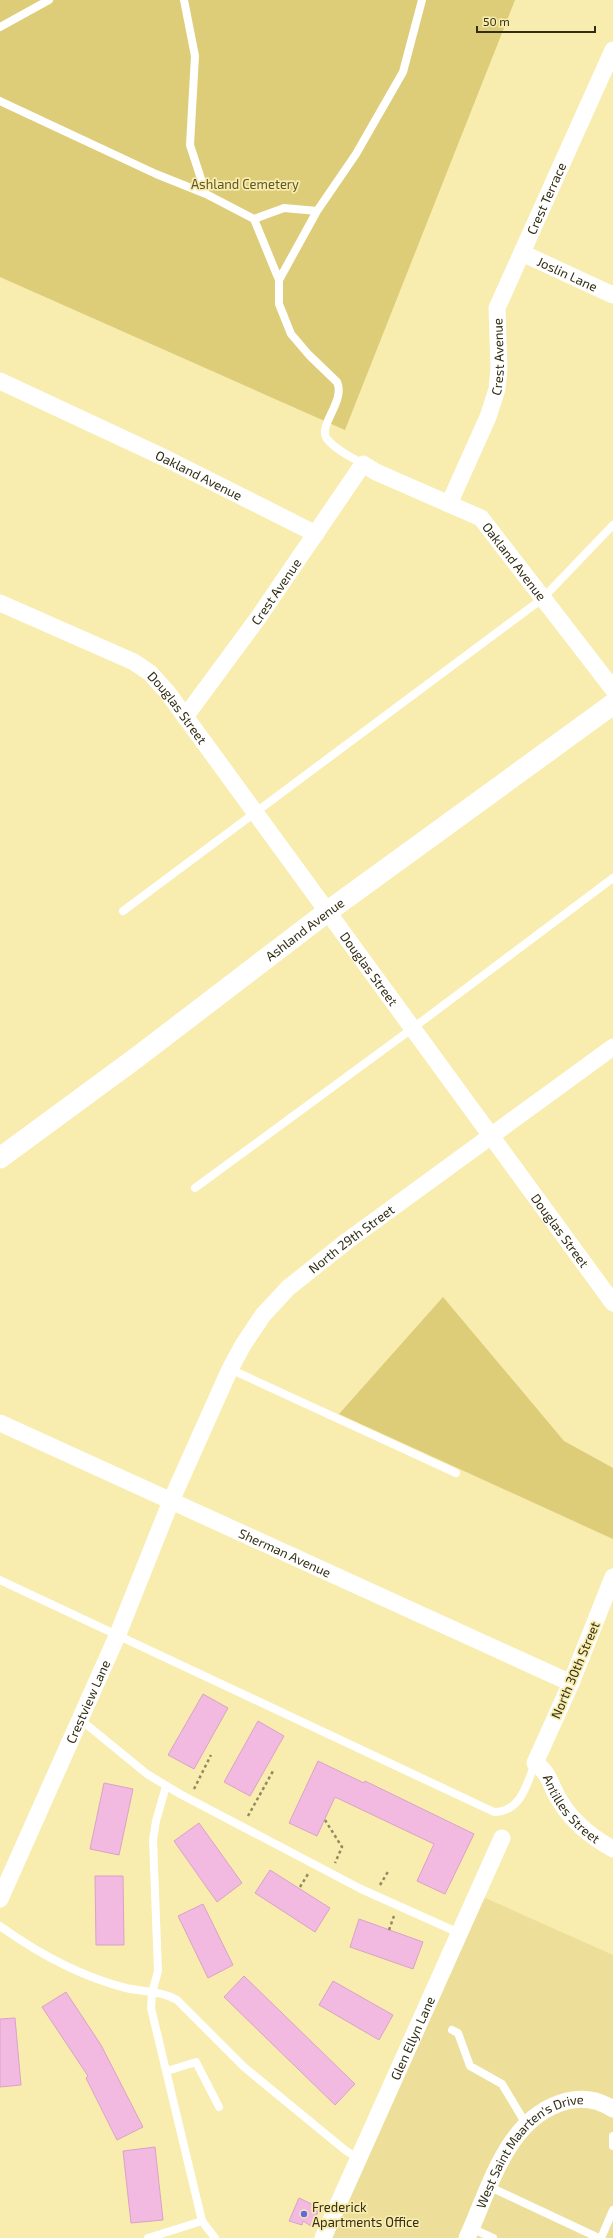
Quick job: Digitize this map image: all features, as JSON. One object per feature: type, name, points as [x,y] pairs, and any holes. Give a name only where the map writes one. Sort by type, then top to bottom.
[{"type":"street","name":"Crest Terrace","points":[[522,253],[613,50]]},
{"type":"street","name":"Joslin Lane","points":[[522,253],[613,295]]},
{"type":"street","name":"Crest Avenue","points":[[449,504],[488,417],[497,389],[499,368],[497,308],[522,253]]},
{"type":"street","name":"Oakland Avenue","points":[[0,381],[248,498],[316,534]]},
{"type":"street","name":"Crest Avenue","points":[[185,717],[258,618],[363,464]]},
{"type":"street","name":"Oakland Avenue","points":[[363,464],[376,472],[481,518],[542,599],[613,689]]},
{"type":"street","name":"Douglas Street","points":[[0,603],[134,662],[150,673],[168,693],[613,1304]]},
{"type":"street","name":"Ashland Avenue","points":[[0,1158],[131,1062],[327,912],[613,704]]},
{"type":"street","name":"North 29th Street","points":[[171,1501],[230,1370],[243,1345],[263,1315],[288,1288],[347,1241],[613,1047]]},
{"type":"street","name":"Sherman Avenue","points":[[0,1423],[571,1683]]},
{"type":"street","name":"Crestview Lane","points":[[0,1899],[118,1634],[171,1501]]},
{"type":"street","name":"North 30th Street","points":[[536,1763],[571,1683],[613,1577]]},
{"type":"street","name":"Antilles Street","points":[[536,1763],[546,1771],[560,1801],[574,1820],[613,1849]]},
{"type":"street","name":"Glen Ellyn Lane","points":[[323,2238],[502,1838]]},
{"type":"street","name":"West Saint Maarten's Drive","points":[[469,2233],[506,2152],[519,2131],[536,2115],[556,2104],[576,2098],[594,2100],[613,2109]]},
{"type":"lane","points":[[0,27],[49,0]]},
{"type":"lane","points":[[184,0],[195,56],[190,145],[206,194]]},
{"type":"lane","points":[[279,280],[317,211],[356,154],[403,72],[422,0]]},
{"type":"lane","points":[[0,101],[156,174],[206,194],[254,219],[279,280],[279,304],[291,334],[309,355],[337,382],[339,387],[340,395],[325,430],[326,438],[336,448],[363,464]]},
{"type":"lane","points":[[254,219],[284,208],[317,211]]},
{"type":"lane","points":[[123,911],[256,814],[542,599],[613,525]]},
{"type":"lane","points":[[195,1188],[413,1028],[613,878]]},
{"type":"lane","points":[[230,1370],[456,1473]]},
{"type":"lane","points":[[0,1580],[118,1634],[265,1706],[494,1812],[504,1812],[514,1807],[524,1792],[536,1763]]},
{"type":"lane","points":[[81,1720],[147,1774],[188,1799],[375,1896],[459,1933]]},
{"type":"lane","points":[[166,1786],[156,1821],[154,1840],[158,1971],[152,1993],[151,2008],[202,2221],[215,2238]]},
{"type":"lane","points":[[0,1926],[31,1949],[78,1973],[126,1988],[166,1994],[177,2000],[244,2067],[338,2145],[359,2159]]},
{"type":"lane","points":[[452,2030],[458,2033],[470,2066],[502,2084],[526,2124]]},
{"type":"lane","points":[[167,2071],[196,2062],[219,2107]]},
{"type":"lane","points":[[613,2136],[613,2146]]},
{"type":"lane","points":[[490,2187],[600,2238],[613,2210]]},
{"type":"lane","points":[[148,2238],[202,2221]]},
{"type":"lane","points":[[469,2233],[493,2238]]},
{"type":"path","points":[[188,1799],[210,1755]]},
{"type":"path","points":[[242,1827],[273,1771]]},
{"type":"path","points":[[325,1820],[342,1847],[330,1873]]},
{"type":"path","points":[[375,1896],[389,1870]]},
{"type":"shaded area","points":[[483,1897],[613,1955],[613,2238],[331,2238]]},
{"type":"green space","name":"Ashland Cemetery","points":[[0,0],[515,0],[345,430],[0,277]]},
{"type":"green space","points":[[443,1297],[564,1441],[613,1468],[613,1539],[339,1414]]},
{"type":"building","points":[[203,1694],[228,1708],[194,1769],[168,1755]]},
{"type":"building","points":[[258,1721],[284,1736],[250,1796],[224,1782]]},
{"type":"building","points":[[318,1761],[364,1783],[365,1781],[474,1834],[445,1894],[417,1881],[434,1844],[335,1797],[317,1836],[289,1823]]},
{"type":"building","points":[[104,1783],[133,1789],[119,1855],[90,1849]]},
{"type":"building","points":[[199,1823],[242,1883],[217,1902],[174,1841]]},
{"type":"building","points":[[270,1870],[330,1908],[315,1932],[255,1893]]},
{"type":"building","points":[[95,1876],[123,1876],[124,1945],[96,1945]]},
{"type":"building","points":[[203,1904],[233,1965],[208,1978],[178,1916]]},
{"type":"building","points":[[359,1919],[423,1942],[413,1969],[350,1947]]},
{"type":"building","points":[[244,1976],[355,2084],[335,2105],[224,1997]]},
{"type":"building","points":[[333,1981],[393,2015],[379,2040],[319,2005]]},
{"type":"building","points":[[66,1992],[101,2045],[143,2127],[117,2140],[86,2078],[88,2076],[42,2007]]},
{"type":"building","points":[[15,2018],[21,2085],[0,2087],[0,2019]]},
{"type":"building","points":[[155,2147],[163,2220],[131,2223],[123,2151]]},
{"type":"building","name":"Frederick Apartments Office","points":[[299,2198],[320,2208],[311,2226],[303,2221],[302,2225],[289,2221]]},
{"type":"place","name":"Frederick Apartments Office","points":[[304,2214]]}]
